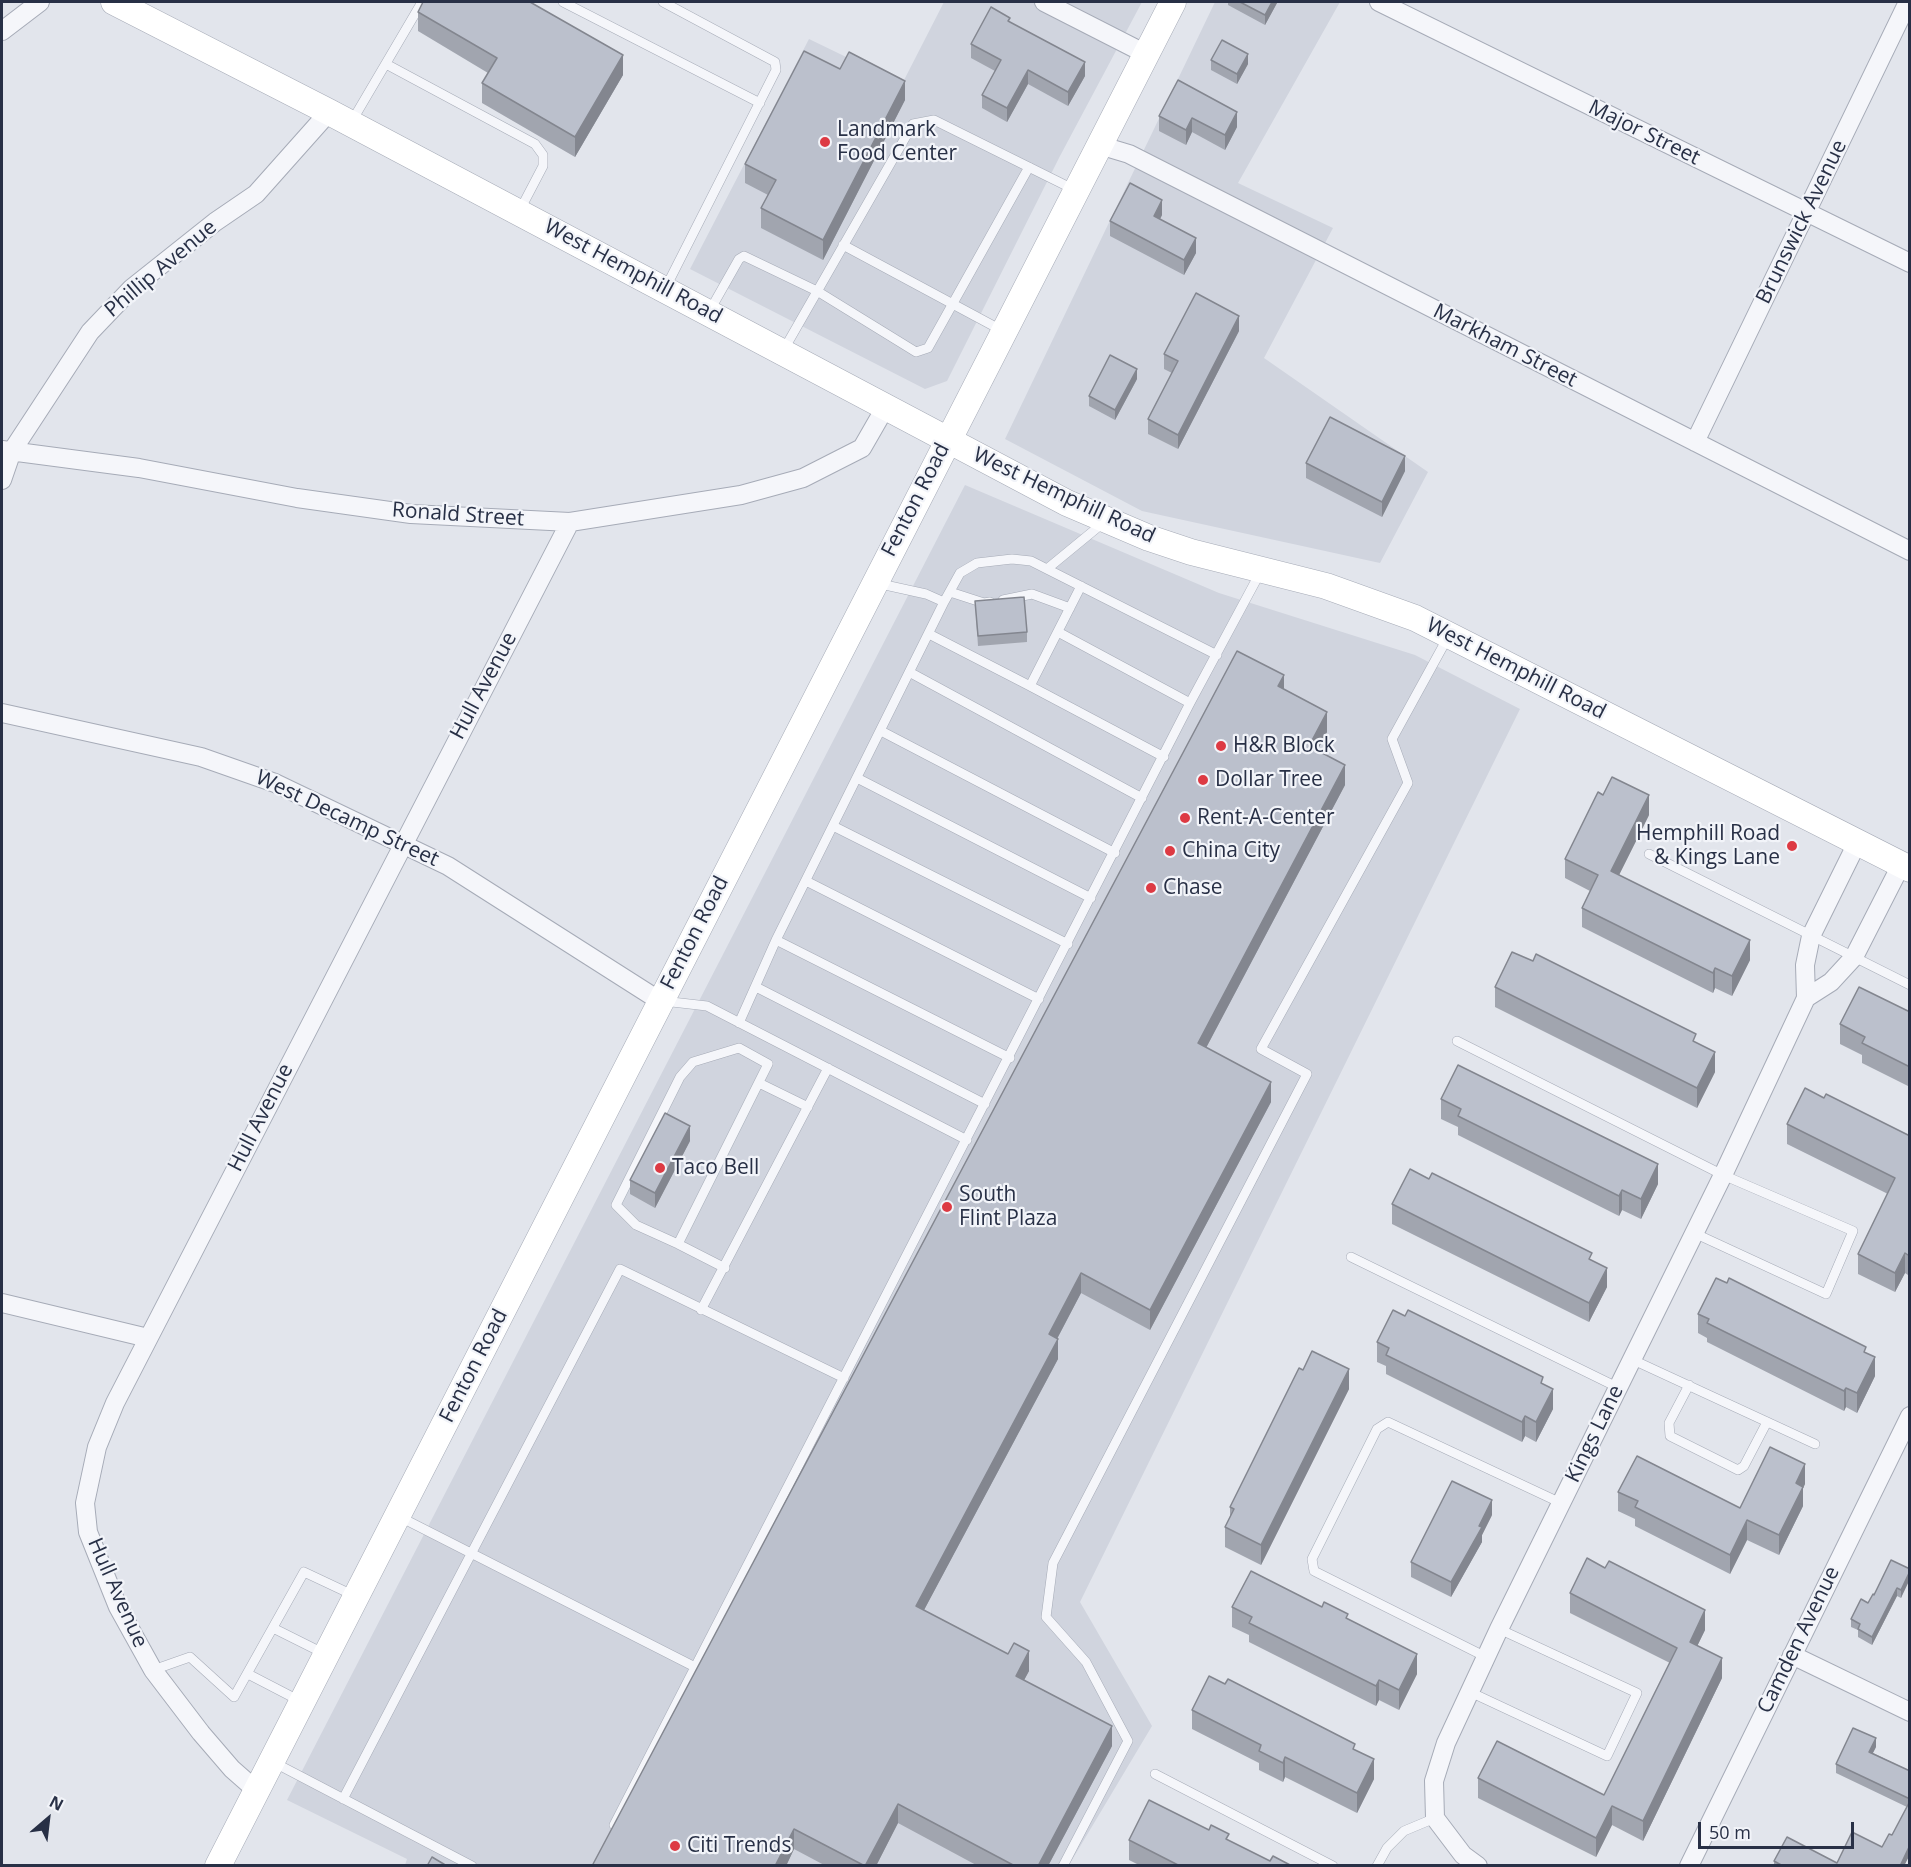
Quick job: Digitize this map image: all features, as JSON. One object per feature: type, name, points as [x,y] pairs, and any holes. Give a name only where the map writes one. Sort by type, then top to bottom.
[{"type":"street","points":[[2,31],[40,2]]},
{"type":"street","name":"West Hemphill Road","points":[[114,2],[709,312],[946,440],[1106,521],[1191,552],[1262,569],[1370,600],[1449,635],[1905,867]]},
{"type":"street","points":[[1044,2],[1146,54]]},
{"type":"street","name":"Fenton Road","points":[[218,1866],[946,440],[1173,2]]},
{"type":"street","name":"Major Street","points":[[1379,2],[1910,263]]},
{"type":"street","name":"Brunswick Avenue","points":[[1695,442],[1908,2]]},
{"type":"street","name":"Phillip Avenue","points":[[2,480],[7,451],[90,332],[132,288],[215,222],[256,194],[340,118]]},
{"type":"street","name":"Markham Street","points":[[1099,145],[1129,154],[1910,551]]},
{"type":"street","name":"Ronald Street","points":[[7,451],[139,468],[297,498],[411,514],[570,522],[741,495],[803,478],[862,448],[885,408]]},
{"type":"street","name":"Hull Avenue","points":[[257,1791],[232,1769],[153,1670],[118,1606],[88,1532],[85,1503],[97,1447],[114,1403],[402,842],[570,522]]},
{"type":"street","name":"West Decamp Street","points":[[2,713],[201,757],[275,783],[448,866],[660,1001]]},
{"type":"street","name":"Kings Lane","points":[[1435,1818],[1434,1781],[1446,1743],[1617,1387],[1723,1175],[1806,998],[1805,965],[1811,936],[1857,843]]},
{"type":"street","points":[[1806,998],[1832,982],[1854,957],[1905,867]]},
{"type":"street","points":[[2,1303],[148,1338]]},
{"type":"street","name":"Camden Avenue","points":[[1689,1866],[1792,1655],[1905,1435],[1910,1416]]},
{"type":"street","points":[[1792,1655],[1910,1712]]},
{"type":"street","points":[[1435,1818],[1463,1855],[1478,1866]]},
{"type":"lane","points":[[340,118],[386,64],[422,2]]},
{"type":"lane","points":[[563,2],[760,103]]},
{"type":"lane","points":[[663,2],[775,62],[776,70],[665,289]]},
{"type":"lane","points":[[386,64],[535,144],[543,155],[543,166],[519,212]]},
{"type":"lane","points":[[783,351],[913,124],[934,120],[1076,190]]},
{"type":"lane","points":[[709,312],[739,259],[744,256],[817,291],[916,352],[928,348],[1029,167]]},
{"type":"lane","points":[[843,246],[1003,331]]},
{"type":"lane","points":[[1047,569],[1106,521]]},
{"type":"lane","points":[[739,1023],[776,940],[960,573],[977,563],[1012,559],[1031,561],[1217,655]]},
{"type":"lane","points":[[607,1838],[1010,1058],[1190,703],[1262,569]]},
{"type":"lane","points":[[874,583],[926,594],[944,602]]},
{"type":"lane","points":[[1030,686],[1081,586]]},
{"type":"lane","points":[[950,592],[984,603],[1032,594],[1070,608]]},
{"type":"lane","points":[[1058,632],[1190,703]]},
{"type":"lane","points":[[929,634],[1164,756]]},
{"type":"lane","points":[[1063,1866],[1128,1741],[1086,1662],[1046,1617],[1053,1563],[1307,1074],[1261,1049],[1408,783],[1392,739],[1449,635]]},
{"type":"lane","points":[[911,673],[1142,798]]},
{"type":"lane","points":[[881,731],[1115,853]]},
{"type":"lane","points":[[857,778],[1091,898]]},
{"type":"lane","points":[[833,826],[1068,944]]},
{"type":"lane","points":[[1650,854],[1910,986]]},
{"type":"lane","points":[[806,881],[1039,999]]},
{"type":"lane","points":[[776,940],[1010,1058]]},
{"type":"lane","points":[[756,987],[985,1104]]},
{"type":"lane","points":[[660,1001],[706,1005],[967,1140]]},
{"type":"lane","points":[[1457,1041],[1723,1175],[1853,1231],[1826,1294],[1694,1233]]},
{"type":"lane","points":[[678,1244],[768,1064],[739,1048],[693,1062],[680,1077],[616,1205],[636,1225],[724,1268]]},
{"type":"lane","points":[[701,1310],[828,1068]]},
{"type":"lane","points":[[759,1083],[808,1107]]},
{"type":"lane","points":[[1351,1257],[1617,1387]]},
{"type":"lane","points":[[343,1799],[470,1552],[620,1269],[844,1378]]},
{"type":"lane","points":[[1631,1359],[1815,1444]]},
{"type":"lane","points":[[1689,1385],[1669,1423],[1670,1437],[1738,1470],[1744,1466],[1767,1422]]},
{"type":"lane","points":[[1486,1657],[1314,1571],[1312,1559],[1377,1429],[1388,1422],[1561,1503]]},
{"type":"lane","points":[[398,1516],[695,1667]]},
{"type":"lane","points":[[153,1670],[190,1656],[234,1698],[304,1572],[357,1597]]},
{"type":"lane","points":[[273,1628],[327,1655]]},
{"type":"lane","points":[[1470,1692],[1607,1756],[1632,1704],[1636,1693],[1499,1629]]},
{"type":"lane","points":[[248,1674],[303,1702]]},
{"type":"lane","points":[[273,1762],[472,1866]]},
{"type":"lane","points":[[1155,1774],[1333,1866]]},
{"type":"lane","points":[[1377,1866],[1387,1848],[1404,1832],[1435,1818]]},
{"type":"shaded area","points":[[944,2],[1142,2],[1060,156],[947,381],[925,389],[690,269],[809,39],[902,84]]},
{"type":"shaded area","points":[[1215,2],[1340,2],[1238,183],[1333,228],[1264,358],[1428,472],[1380,563],[1142,511],[1005,439]]},
{"type":"shaded area","name":"South Flint Plaza","points":[[965,485],[1219,593],[1415,655],[1520,709],[1080,1602],[1152,1726],[1069,1865],[405,1865],[407,1859],[287,1800]]},
{"type":"building","points":[[423,2],[530,2],[623,55],[575,137],[482,83],[497,58],[418,12]]},
{"type":"building","points":[[1240,2],[1272,2],[1265,15]]},
{"type":"building","points":[[991,7],[1010,18],[1008,21],[1085,62],[1068,92],[1028,70],[1007,108],[982,95],[1001,60],[971,44]]},
{"type":"building","points":[[1222,40],[1248,54],[1237,74],[1211,60]]},
{"type":"building","name":"Landmark Food Center","points":[[804,51],[840,69],[849,52],[905,81],[823,240],[761,208],[776,180],[745,164]]},
{"type":"building","points":[[1178,80],[1237,112],[1225,135],[1192,118],[1186,130],[1159,116]]},
{"type":"building","points":[[1130,183],[1162,200],[1154,216],[1196,238],[1184,260],[1110,221]]},
{"type":"building","points":[[1196,293],[1239,316],[1178,435],[1148,419],[1178,361],[1164,354]]},
{"type":"building","points":[[1110,355],[1137,369],[1115,410],[1089,396]]},
{"type":"building","points":[[1330,417],[1405,456],[1382,502],[1306,463]]},
{"type":"building","points":[[1024,597],[1027,632],[978,636],[975,601]]},
{"type":"building","points":[[1237,651],[1284,675],[1278,686],[1327,712],[1309,746],[1345,765],[1198,1043],[1271,1082],[1150,1310],[1081,1273],[1049,1334],[1058,1339],[916,1606],[1008,1654],[1014,1643],[1029,1651],[1016,1676],[1112,1726],[1038,1866],[1015,1866],[898,1804],[865,1866],[794,1829],[775,1866],[592,1866]]},
{"type":"building","points":[[1612,777],[1649,795],[1611,871],[1750,940],[1732,976],[1715,968],[1713,973],[1582,908],[1598,875],[1565,859],[1598,792],[1603,795]]},
{"type":"building","points":[[1512,952],[1533,961],[1536,954],[1696,1034],[1693,1041],[1715,1052],[1697,1088],[1495,987]]},
{"type":"building","points":[[1859,987],[1910,1012],[1910,1067],[1862,1043],[1865,1037],[1840,1024]]},
{"type":"building","points":[[1458,1065],[1658,1164],[1641,1199],[1622,1190],[1619,1196],[1458,1116],[1461,1109],[1441,1099]]},
{"type":"building","points":[[1805,1088],[1824,1098],[1826,1094],[1910,1136],[1910,1253],[1908,1255],[1905,1253],[1895,1273],[1858,1254],[1895,1178],[1787,1124]]},
{"type":"building","name":"Taco Bell","points":[[665,1113],[690,1126],[655,1193],[630,1180]]},
{"type":"building","points":[[1410,1169],[1429,1179],[1432,1173],[1592,1253],[1589,1259],[1607,1268],[1589,1303],[1392,1204]]},
{"type":"building","points":[[1716,1278],[1727,1283],[1729,1278],[1866,1347],[1864,1352],[1875,1357],[1857,1393],[1846,1388],[1844,1391],[1707,1323],[1709,1319],[1698,1314]]},
{"type":"building","points":[[1393,1310],[1405,1316],[1408,1310],[1543,1377],[1541,1383],[1553,1389],[1536,1422],[1525,1416],[1522,1422],[1386,1355],[1389,1348],[1377,1342]]},
{"type":"building","points":[[1312,1351],[1349,1369],[1261,1545],[1225,1527],[1234,1509],[1230,1507],[1299,1368],[1303,1370]]},
{"type":"building","points":[[1770,1447],[1805,1464],[1796,1483],[1803,1487],[1779,1535],[1747,1520],[1730,1555],[1635,1507],[1638,1501],[1618,1492],[1637,1456],[1740,1508]]},
{"type":"building","points":[[1452,1481],[1492,1500],[1479,1526],[1482,1527],[1451,1582],[1411,1562]]},
{"type":"building","points":[[1587,1558],[1605,1568],[1609,1561],[1705,1610],[1690,1642],[1722,1658],[1643,1821],[1612,1806],[1596,1838],[1478,1778],[1497,1741],[1604,1795],[1677,1648],[1570,1593]]},
{"type":"building","points":[[1891,1560],[1910,1571],[1901,1590],[1897,1588],[1872,1637],[1858,1629],[1860,1624],[1851,1619],[1861,1599],[1868,1603],[1874,1595]]},
{"type":"building","points":[[1251,1571],[1322,1607],[1324,1602],[1348,1614],[1346,1618],[1417,1654],[1399,1690],[1379,1680],[1376,1686],[1249,1623],[1252,1617],[1232,1607]]},
{"type":"building","points":[[1209,1676],[1225,1684],[1228,1679],[1355,1744],[1353,1749],[1374,1759],[1357,1793],[1285,1757],[1283,1763],[1259,1751],[1261,1745],[1192,1710]]},
{"type":"building","points":[[1853,1728],[1876,1738],[1869,1752],[1910,1771],[1910,1799],[1836,1764]]},
{"type":"building","points":[[1149,1800],[1209,1830],[1211,1825],[1229,1834],[1226,1839],[1270,1861],[1273,1856],[1292,1866],[1180,1866],[1129,1840]]},
{"type":"building","points":[[1910,1801],[1910,1845],[1900,1866],[1783,1866],[1774,1861],[1787,1837],[1837,1863],[1852,1832],[1882,1847],[1889,1834],[1892,1835]]},
{"type":"building","points":[[432,1857],[447,1866],[427,1866]]},
{"type":"place","name":"Landmark Food Center","points":[[825,142]]},
{"type":"place","name":"H&R Block","points":[[1221,746]]},
{"type":"place","name":"Dollar Tree","points":[[1203,780]]},
{"type":"place","name":"Rent-A-Center","points":[[1185,818]]},
{"type":"place","name":"Hemphill Road & Kings Lane","points":[[1792,846]]},
{"type":"place","name":"China City","points":[[1170,851]]},
{"type":"place","name":"Chase","points":[[1151,888]]},
{"type":"place","name":"Taco Bell","points":[[660,1168]]},
{"type":"place","name":"South Flint Plaza","points":[[947,1207]]},
{"type":"place","name":"Citi Trends","points":[[675,1846]]}]
